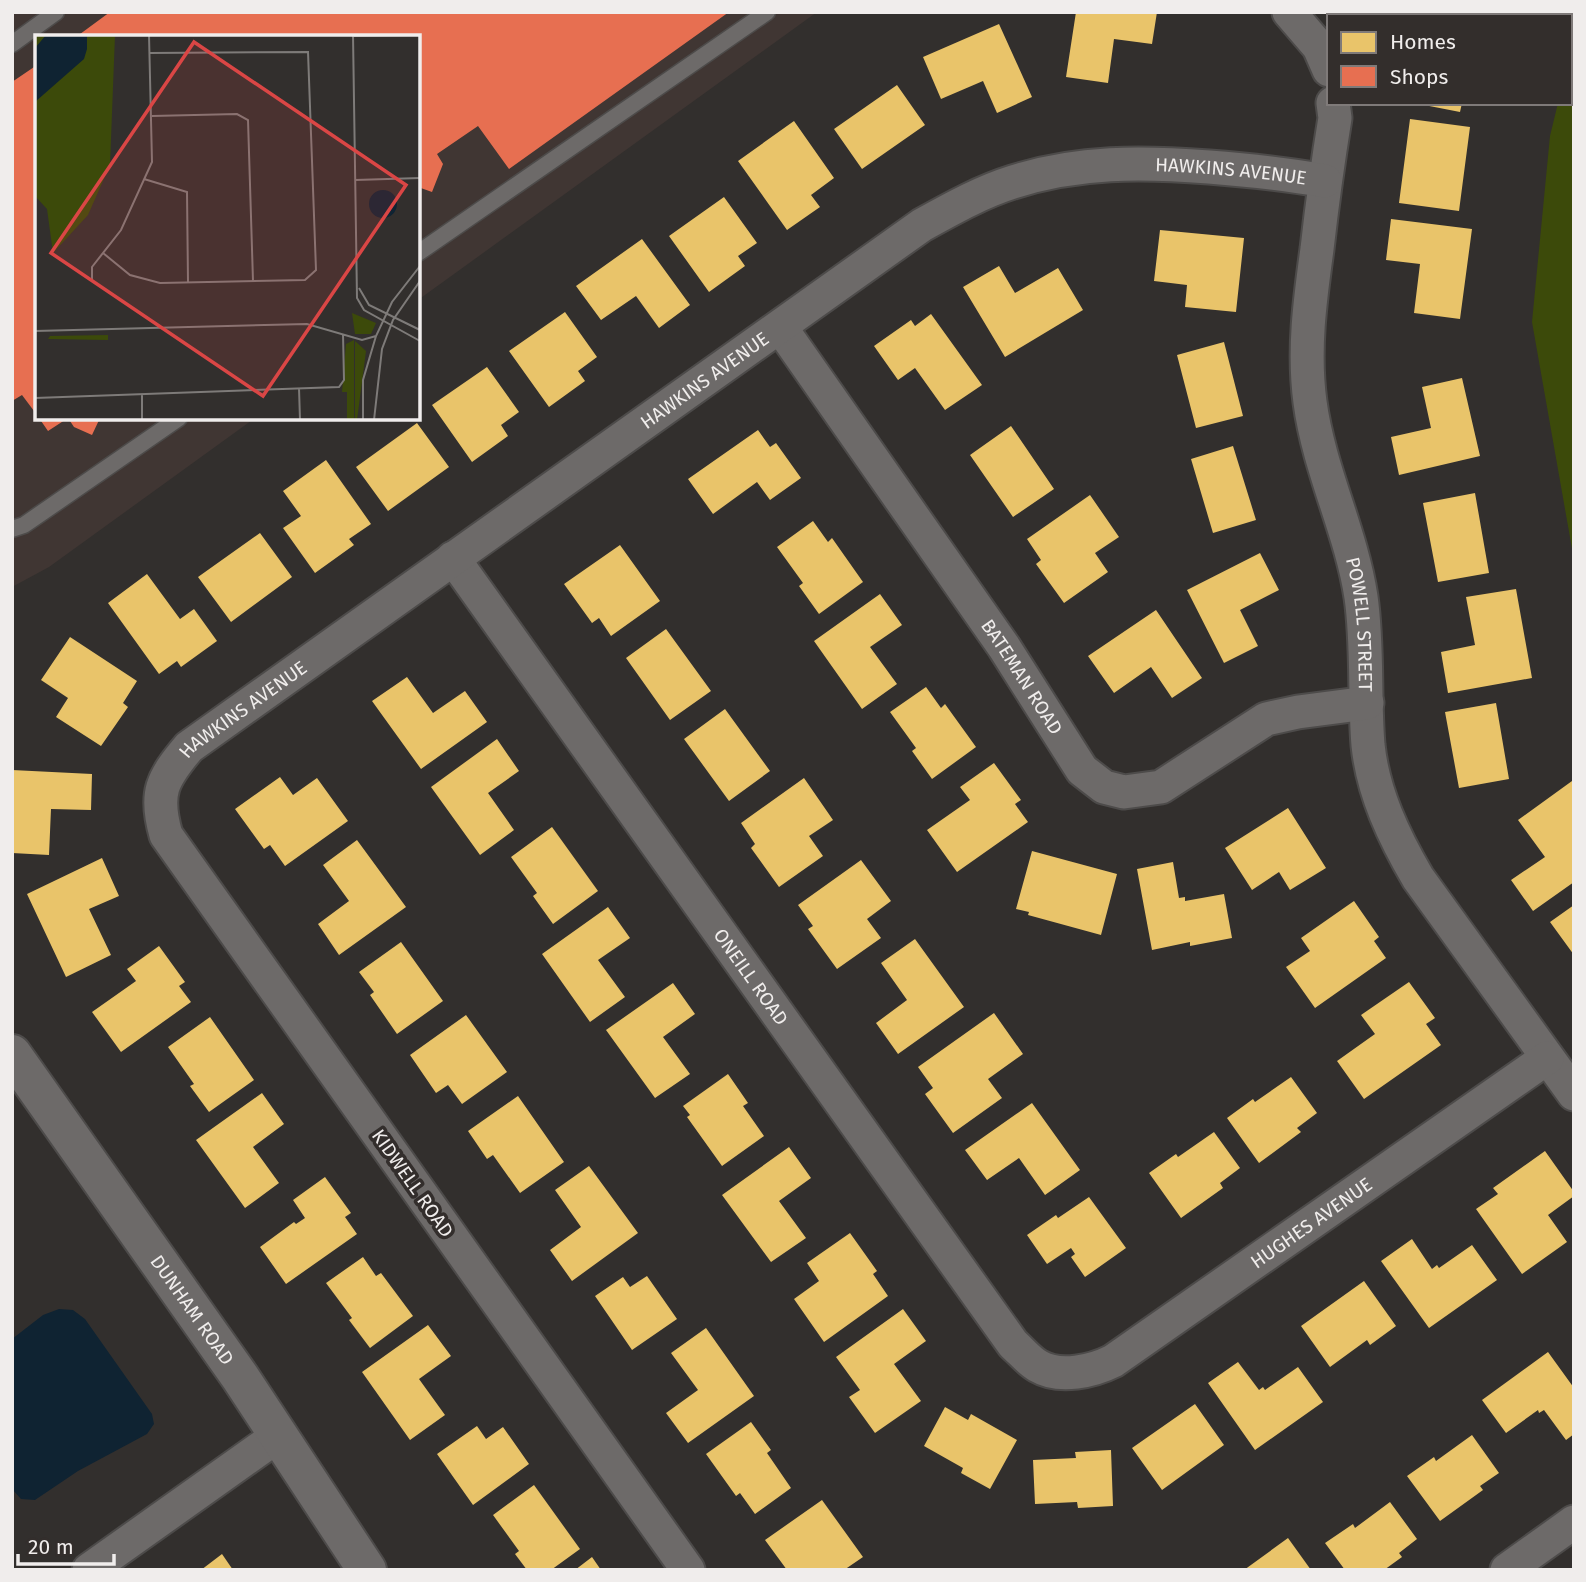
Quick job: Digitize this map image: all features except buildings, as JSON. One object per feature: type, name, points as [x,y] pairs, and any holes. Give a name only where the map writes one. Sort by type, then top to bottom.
[{"type":"street","points":[[1289,12],[1319,47],[1327,65]]},
{"type":"street","name":"POWELL STREET","points":[[1333,105],[1335,118],[1307,325],[1307,364],[1310,402],[1323,467],[1346,535],[1361,597],[1368,747],[1380,798],[1400,848],[1418,878],[1574,1094]]},
{"type":"street","name":"HAWKINS AVENUE","points":[[162,790],[171,769],[189,747],[781,328],[922,225],[961,204],[1013,182],[1062,169],[1096,164],[1151,162],[1283,173],[1325,181]]},
{"type":"street","name":"BATEMAN ROAD","points":[[781,328],[1004,647],[1082,770],[1104,787],[1124,792],[1161,787],[1266,719],[1367,703]]},
{"type":"street","name":"ONEILL ROAD","points":[[453,558],[1013,1344],[1040,1368],[1067,1373]]},
{"type":"street","name":"KIDWELL ROAD","points":[[162,790],[159,811],[166,835],[688,1570]]},
{"type":"street","name":"DUNHAM ROAD","points":[[12,1054],[240,1377],[367,1570]]},
{"type":"street","name":"HUGHES AVENUE","points":[[1067,1373],[1098,1368],[1113,1361],[1547,1058]]},
{"type":"street","points":[[89,1570],[279,1435]]},
{"type":"street","points":[[1507,1570],[1574,1521]]},
{"type":"lane","points":[[12,44],[56,12]]},
{"type":"lane","points":[[420,252],[767,12]]},
{"type":"lane","points":[[12,529],[24,525],[175,420]]},
{"type":"shaded area","points":[[12,12],[817,12],[420,299],[420,35],[35,35],[35,420],[252,420],[49,567],[12,587]]},
{"type":"green space","points":[[1574,28],[1574,560],[1532,322],[1550,136],[1558,105],[1572,105]]},
{"type":"water","points":[[59,1309],[73,1310],[85,1319],[152,1414],[154,1424],[147,1434],[78,1471],[35,1500],[21,1499],[12,1489],[12,1339],[43,1315]]}]
